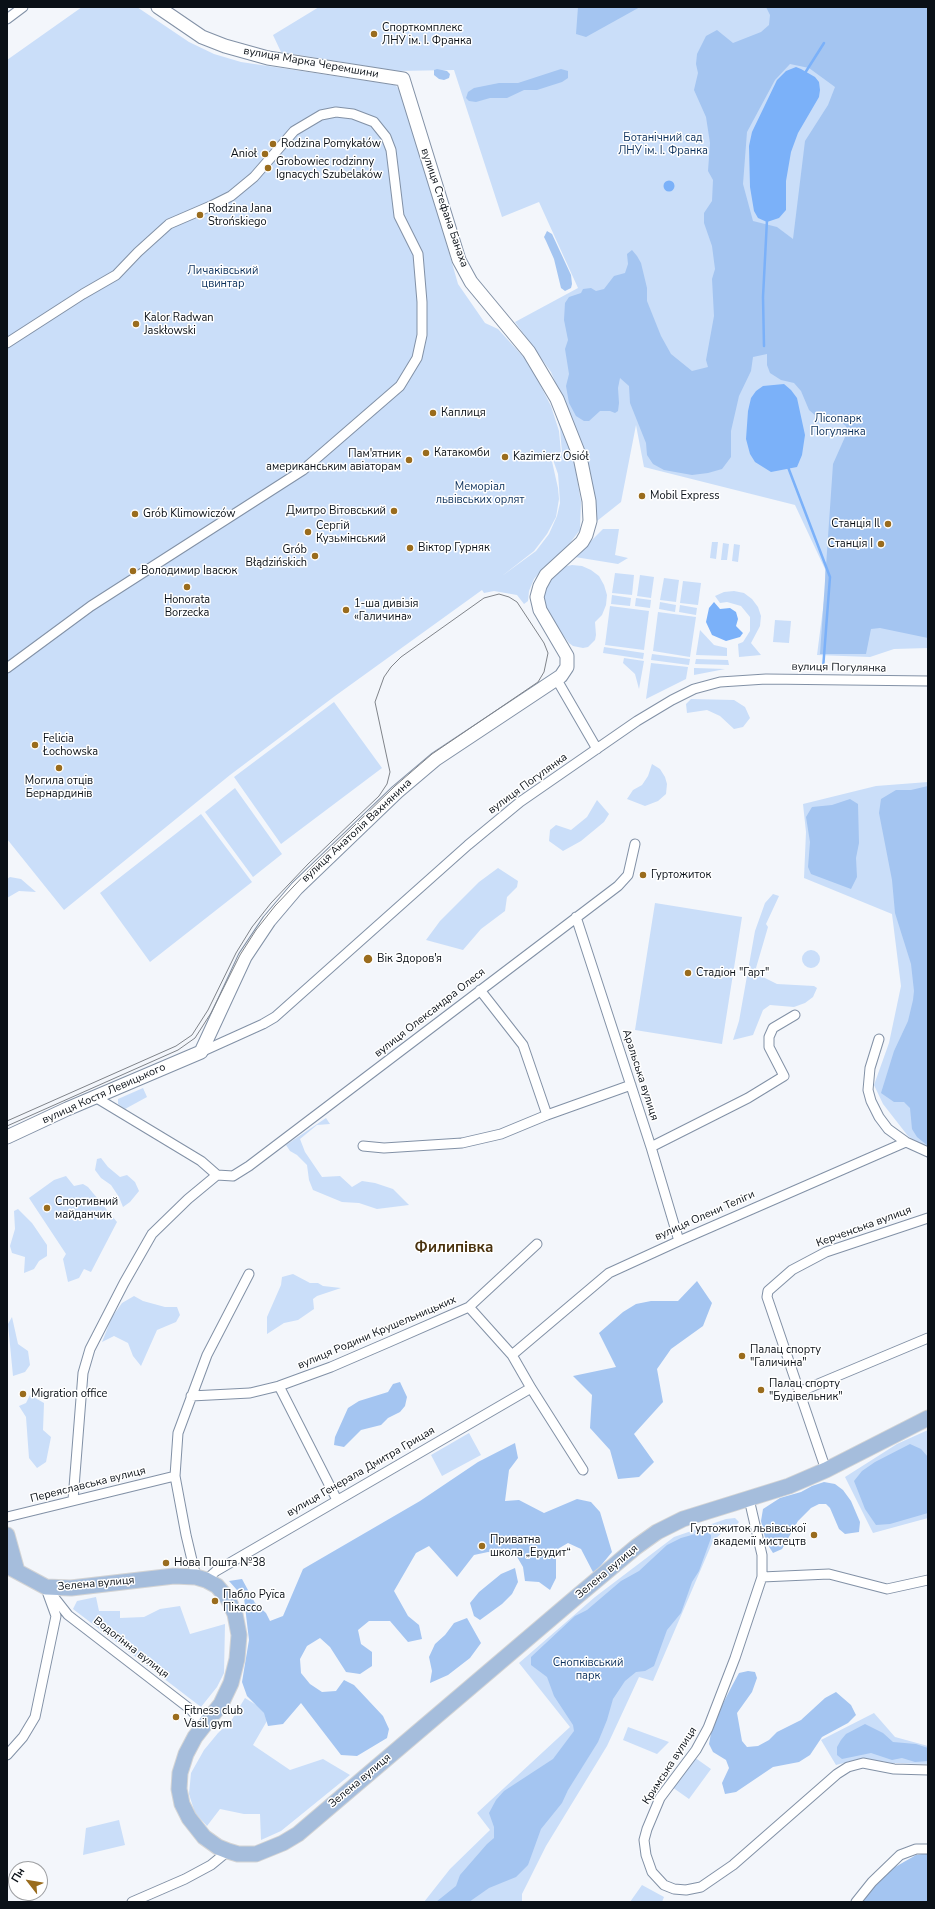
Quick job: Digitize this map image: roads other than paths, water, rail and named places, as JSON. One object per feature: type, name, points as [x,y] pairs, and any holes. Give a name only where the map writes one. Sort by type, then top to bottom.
[{"type":"main road","name":"Зелена вулиця","points":[[12,1569],[46,1587],[71,1588],[174,1576],[201,1578],[217,1586],[228,1599],[235,1614],[239,1635],[237,1658],[231,1683],[221,1704],[205,1724],[186,1754],[180,1773],[179,1789],[182,1804],[189,1818],[197,1830],[211,1843],[238,1854],[256,1854],[288,1840],[636,1547],[657,1532],[681,1520],[789,1486],[826,1470],[928,1418]]},
{"type":"main road","points":[[7,1535],[12,1569]]},
{"type":"street","points":[[7,19],[23,7]]},
{"type":"street","name":"вулиця Марка Черемшини","points":[[158,7],[202,37],[231,48],[284,61],[403,79]]},
{"type":"street","name":"вулиця Стефана Банаха","points":[[403,79],[460,260],[471,282],[529,352],[558,399],[580,458],[589,501],[589,528],[577,548],[546,575],[540,586],[538,597],[540,610],[566,652],[568,661]]},
{"type":"street","points":[[7,344],[116,275],[138,252],[169,224],[231,196],[254,177],[294,131],[321,115],[336,112],[353,114],[374,122],[386,137],[391,150],[399,216],[418,254],[422,302],[422,335],[417,358],[400,386],[303,470],[91,606],[7,668]]},
{"type":"street","name":"вулиця Анатолія Вахнянина","points":[[201,1052],[245,957],[269,921],[297,888],[397,792],[436,759],[557,680],[564,672],[568,661]]},
{"type":"street","name":"вулиця Погулянка","points":[[201,1052],[275,1017],[468,844],[520,802],[672,700],[694,689],[720,682],[766,678],[928,681]]},
{"type":"street","points":[[557,680],[597,749]]},
{"type":"street","name":"вулиця Олександра Олеся","points":[[217,1174],[233,1176],[240,1173],[618,886],[628,875],[635,844]]},
{"type":"street","name":"Аральська вулиця","points":[[576,917],[651,1147],[679,1240]]},
{"type":"street","points":[[480,990],[523,1045],[547,1115]]},
{"type":"street","points":[[651,1147],[748,1098],[784,1076],[769,1048],[769,1037],[773,1028],[795,1015]]},
{"type":"street","points":[[878,1039],[870,1068],[868,1090],[871,1101],[879,1117],[888,1129],[906,1142],[928,1152]]},
{"type":"street","name":"вулиця Костя Левицького","points":[[7,1137],[95,1097],[201,1052]]},
{"type":"street","points":[[363,1146],[384,1148],[462,1144],[501,1134],[547,1115],[631,1085]]},
{"type":"street","points":[[73,1500],[83,1373],[90,1349],[152,1234],[188,1199],[217,1174],[201,1161],[95,1097]]},
{"type":"street","name":"вулиця Олени Теліги","points":[[512,1355],[609,1273],[679,1240],[906,1142]]},
{"type":"street","name":"Керченська вулиця","points":[[826,1470],[767,1297],[768,1291],[792,1270],[826,1252],[928,1218]]},
{"type":"street","points":[[469,1306],[537,1244]]},
{"type":"street","points":[[201,1578],[186,1535],[175,1476],[178,1432],[207,1355],[249,1274]]},
{"type":"street","name":"вулиця Родини Крушельницьких","points":[[191,1396],[244,1393],[278,1386],[331,1367],[469,1306],[512,1355],[583,1470]]},
{"type":"street","points":[[799,1392],[928,1338]]},
{"type":"street","points":[[278,1386],[337,1500]]},
{"type":"street","name":"вулиця Генерала Дмитра Грицая","points":[[201,1578],[216,1571],[531,1388]]},
{"type":"street","name":"Переяславська вулиця","points":[[7,1517],[175,1476]]},
{"type":"street","name":"Кримська вулиця","points":[[749,1499],[762,1555],[762,1578],[735,1658],[708,1728],[696,1750],[660,1798],[647,1829],[644,1840],[646,1855],[649,1868],[656,1879],[664,1885],[674,1889],[686,1890],[701,1886],[717,1878],[848,1767],[863,1763],[894,1769],[928,1770]]},
{"type":"street","points":[[762,1578],[829,1574],[887,1589],[928,1580]]},
{"type":"street","points":[[7,1755],[23,1737],[35,1717],[56,1616],[46,1587]]},
{"type":"street","name":"Водогінна вулиця","points":[[46,1587],[68,1615],[190,1709],[205,1724]]},
{"type":"street","points":[[856,1902],[872,1882],[900,1855],[916,1849],[928,1849]]},
{"type":"street","points":[[132,1902],[191,1876],[211,1865],[228,1851]]},
{"type":"waterway","points":[[805,73],[824,43]]},
{"type":"waterway","points":[[764,346],[763,297],[767,220]]},
{"type":"waterway","points":[[788,467],[830,577],[823,669]]},
{"type":"tram line","points":[[7,1121],[176,1046],[192,1035],[208,1010],[236,953],[252,927],[271,903],[308,864],[379,796],[387,784],[390,772],[375,702],[384,677],[391,667],[401,657],[484,598],[499,594],[509,597],[517,602],[544,643],[548,653],[544,672],[538,682],[432,754],[395,786],[312,867],[275,906],[256,930],[240,955],[211,1013],[195,1038],[178,1050],[7,1126]]},
{"type":"place","name":"Спорткомплекс ЛНУ ім. І. Франка","points":[[374,34]]},
{"type":"place","name":"Rodzina Pomykałów","points":[[273,144]]},
{"type":"place","name":"Anioł","points":[[265,154]]},
{"type":"place","name":"Grobowiec rodzinny Ignacych Szubelaków","points":[[268,168]]},
{"type":"place","name":"Rodzina Jana Strońskiego","points":[[200,215]]},
{"type":"place","name":"Kalor Radwan Jaskłowski","points":[[136,324]]},
{"type":"place","name":"Каплиця","points":[[433,413]]},
{"type":"place","name":"Катакомби","points":[[426,453]]},
{"type":"place","name":"Kazimierz Osiół","points":[[505,457]]},
{"type":"place","name":"Пам'ятник американським авіаторам","points":[[409,460]]},
{"type":"place","name":"Mobil Express","points":[[642,496]]},
{"type":"place","name":"Дмитро Вітовський","points":[[394,511]]},
{"type":"place","name":"Grób Klimowiczów","points":[[135,514]]},
{"type":"place","name":"Cтанція Il","points":[[888,524]]},
{"type":"place","name":"Сергій Кузьмінський","points":[[308,532]]},
{"type":"place","name":"Cтанція I","points":[[881,544]]},
{"type":"place","name":"Віктор Гурняк","points":[[410,548]]},
{"type":"place","name":"Grób Błądzińskich","points":[[315,556]]},
{"type":"place","name":"Володимир Івасюк","points":[[133,571]]},
{"type":"place","name":"Honorata Borzecka","points":[[187,587]]},
{"type":"place","name":"1-ша дивізія «Галичина»","points":[[346,610]]},
{"type":"place","name":"Felicia Łochowska","points":[[35,745]]},
{"type":"place","name":"Могила отців Бернардинів","points":[[59,768]]},
{"type":"place","name":"Гуртожиток","points":[[643,875]]},
{"type":"place","name":"Вік Здоров'я","points":[[368,959]]},
{"type":"place","name":"Стадіон \"Гарт\"","points":[[688,973]]},
{"type":"place","name":"Спортивний майданчик","points":[[47,1208]]},
{"type":"place","name":"Палац спорту \"Галичина\"","points":[[742,1356]]},
{"type":"place","name":"Палац спорту \"Будівельник\"","points":[[761,1390]]},
{"type":"place","name":"Migration office","points":[[23,1394]]},
{"type":"place","name":"Гуртожиток львівської академії мистецтв","points":[[814,1535]]},
{"type":"place","name":"Приватна школа „Ерудит“","points":[[482,1546]]},
{"type":"place","name":"Нова Пошта №38","points":[[166,1563]]},
{"type":"place","name":"Пабло Руїса Пікассо","points":[[215,1601]]},
{"type":"place","name":"Fitness club Vasil gym","points":[[176,1717]]},
{"type":"district","name":"Филипівка","points":[[454,1248]]},
{"type":"park label","name":"Ботанічний сад ЛНУ ім. І. Франка","points":[[663,144]]},
{"type":"park label","name":"Личаківський цвинтар","points":[[223,277]]},
{"type":"park label","name":"Лісопарк Погулянка","points":[[838,425]]},
{"type":"park label","name":"Меморіал львівських орлят","points":[[480,493]]},
{"type":"park label","name":"Снопківський парк","points":[[588,1669]]}]
